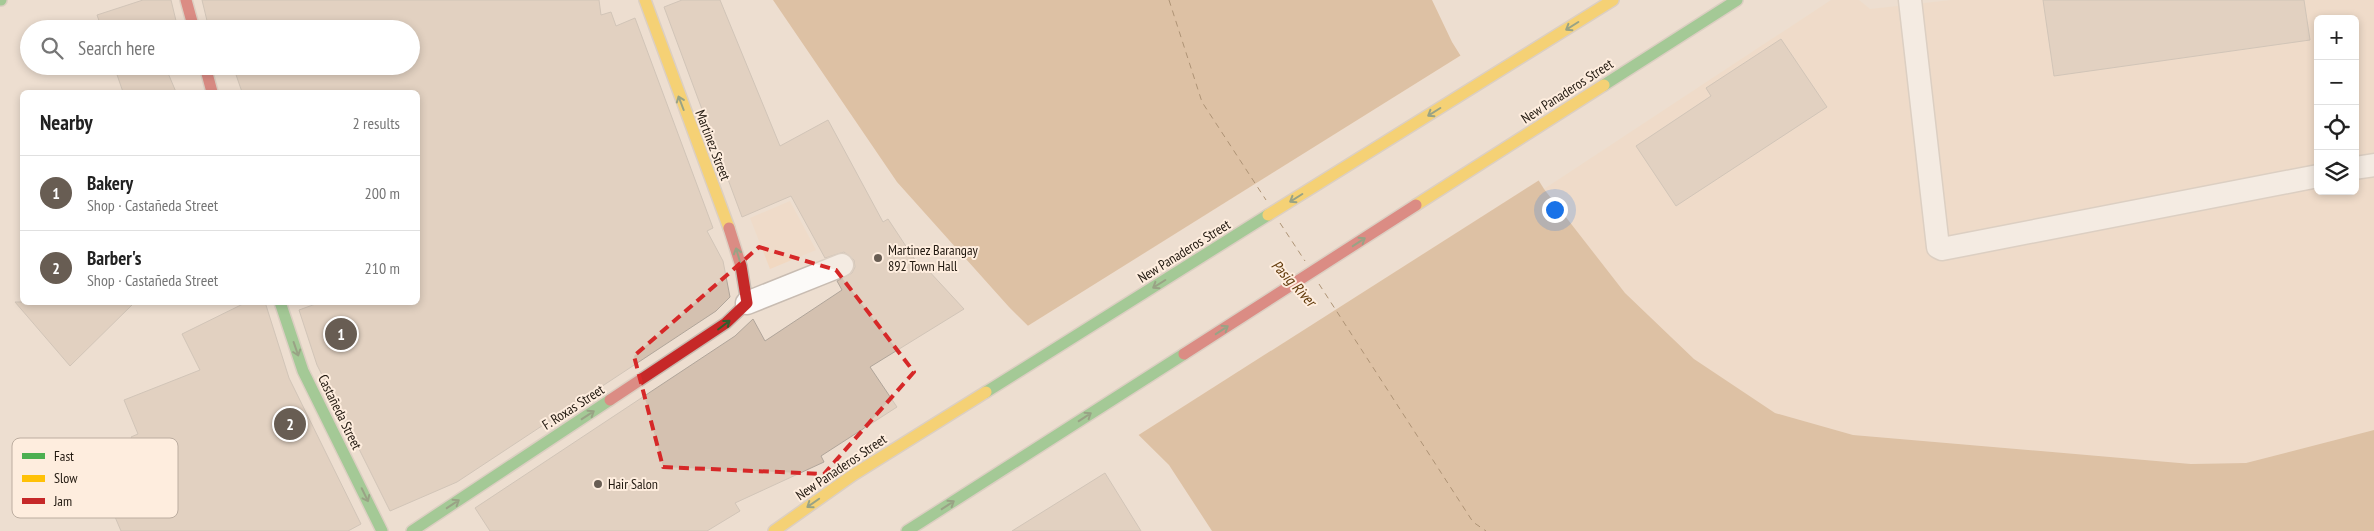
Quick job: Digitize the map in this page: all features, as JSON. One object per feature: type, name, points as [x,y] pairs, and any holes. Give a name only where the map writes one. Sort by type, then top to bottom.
[{"type":"main road","points":[[186,0],[192,20]]},
{"type":"main road","name":"Martinez Street","points":[[645,0],[666,65],[733,238],[744,273],[747,303]]},
{"type":"main road","name":"New Panaderos Street","points":[[774,531],[853,475],[1613,0]]},
{"type":"main road","name":"New Panaderos Street","points":[[907,531],[1737,0]]},
{"type":"main road","points":[[207,75],[211,90]]},
{"type":"main road","name":"F. Roxas Street","points":[[412,531],[726,324],[747,303]]},
{"type":"main road","name":"Castañeda Street","points":[[281,305],[303,370],[382,531]]},
{"type":"lane","points":[[1910,0],[1938,247],[1942,249],[2314,177]]},
{"type":"lane","points":[[2359,167],[2374,165]]},
{"type":"lane","points":[[747,303],[842,266]]},
{"type":"highlighted area","points":[[759,247],[836,270],[914,372],[824,474],[663,467],[634,356]]},
{"type":"shaded area","points":[[1831,0],[1859,0],[1870,9],[1951,0],[2374,0],[2374,430],[2246,463],[2191,464],[1853,435],[1775,413],[1694,359],[1625,293],[1544,189]]},
{"type":"shaded area","points":[[790,201],[816,250],[770,269],[750,218]]},
{"type":"water","name":"Pasig River","points":[[773,0],[1432,0],[1452,42],[1544,189],[1625,293],[1694,359],[1775,413],[1853,435],[2191,464],[2246,463],[2374,430],[2374,531],[1212,531],[1169,465],[1009,307],[897,182]]},
{"type":"pier","points":[[1463,54],[1541,179],[1137,436],[1026,327]]},
{"type":"building","points":[[143,0],[171,0],[176,20],[99,20],[97,15]]},
{"type":"building","points":[[202,0],[599,0],[601,15],[611,12],[616,26],[635,18],[713,228],[707,231],[723,261],[730,297],[716,311],[457,482],[390,511],[317,365],[299,310],[313,305],[420,305],[420,90],[241,90],[236,75],[420,75],[420,20],[207,20]]},
{"type":"building","points":[[682,0],[720,0],[780,146],[828,120],[883,222],[888,219],[923,272],[927,269],[964,309],[870,367],[897,407],[821,456],[824,462],[735,503],[740,511],[707,531],[490,531],[475,508],[735,336],[753,319],[765,341],[842,290],[837,281],[852,273],[855,267],[854,260],[844,252],[825,258],[791,196],[742,217],[664,7]]},
{"type":"building","points":[[2043,0],[2304,0],[2310,40],[2054,76]]},
{"type":"building","points":[[1781,39],[1827,107],[1676,206],[1636,146],[1711,96],[1706,88]]},
{"type":"building","points":[[117,75],[169,75],[175,90],[122,90]]},
{"type":"building","points":[[15,302],[20,302],[20,305],[132,305],[70,366]]},
{"type":"building","points":[[241,305],[266,305],[289,378],[361,524],[348,531],[121,531],[115,518],[178,518],[178,438],[132,438],[138,434],[124,400],[200,370],[182,334]]},
{"type":"building","points":[[1105,473],[1141,531],[1012,531]]},
{"type":"ferry route","points":[[1169,0],[1202,102],[1266,200]]},
{"type":"ferry route","points":[[1280,223],[1305,261]]},
{"type":"ferry route","points":[[1319,284],[1473,522],[1486,531]]},
{"type":"traffic: fast","points":[[1604,85],[1737,0]]},
{"type":"traffic: fast","points":[[986,392],[1268,215]]},
{"type":"traffic: fast","points":[[281,305],[303,371],[382,531]]},
{"type":"traffic: fast","points":[[907,531],[1184,354]]},
{"type":"traffic: fast","points":[[412,531],[610,400]]},
{"type":"traffic: slow","points":[[645,0],[729,228]]},
{"type":"traffic: slow","points":[[1268,215],[1613,0]]},
{"type":"traffic: slow","points":[[1416,205],[1604,85]]},
{"type":"traffic: slow","points":[[774,531],[853,475],[986,392]]},
{"type":"traffic: jam","points":[[186,0],[192,20]]},
{"type":"traffic: jam","points":[[207,75],[211,90]]},
{"type":"traffic: jam","points":[[1184,354],[1416,205]]},
{"type":"traffic: jam","points":[[610,400],[726,323],[747,303],[741,266],[729,228]]},
{"type":"place","name":"Martinez Barangay 892 Town Hall","points":[[878,258]]},
{"type":"place","name":"Bakery","points":[[341,334]]},
{"type":"place","name":"Barber's","points":[[290,424]]},
{"type":"place","name":"Hair Salon","points":[[598,484]]}]
